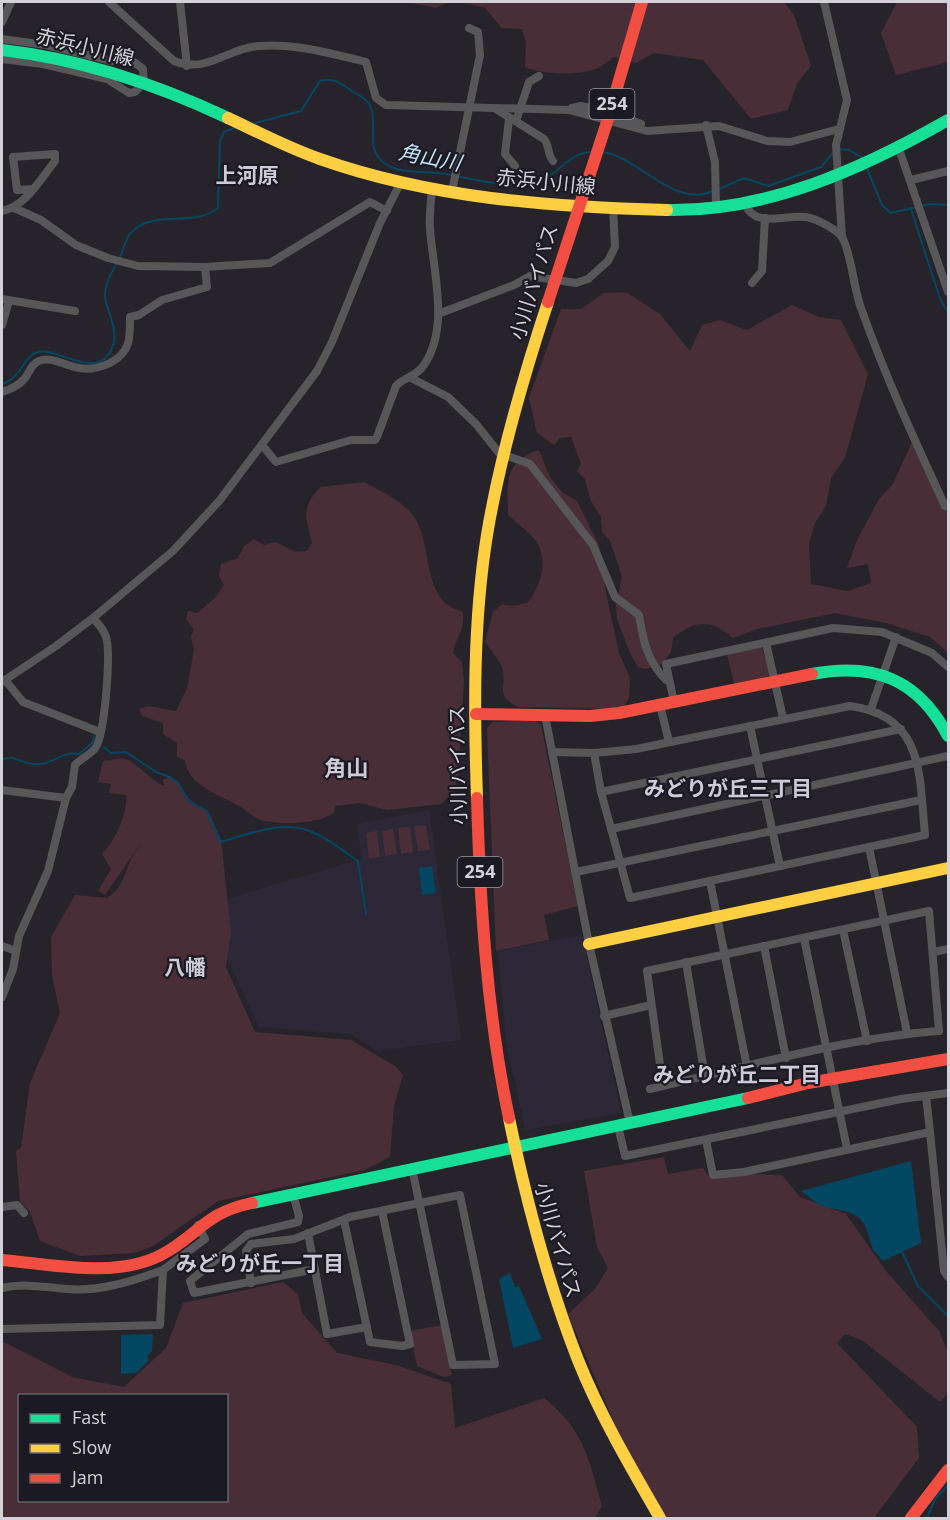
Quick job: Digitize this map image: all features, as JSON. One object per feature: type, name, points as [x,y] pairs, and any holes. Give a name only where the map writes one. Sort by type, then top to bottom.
[{"type":"main road","name":"小川バイパス","points":[[642,2],[609,115],[523,381],[494,500],[480,599],[476,714],[477,818],[482,919],[496,1046],[513,1148],[534,1240],[566,1334],[622,1454],[660,1518]]},
{"type":"main road","name":"赤浜小川線","points":[[2,50],[71,60],[144,83],[320,159],[401,182],[432,188],[453,183],[578,206],[613,207],[716,196],[745,204],[838,173],[899,148],[948,120]]},
{"type":"main road","points":[[476,714],[590,716],[660,705],[838,669],[857,668],[884,674],[908,685],[933,709],[947,728]]},
{"type":"main road","points":[[589,944],[948,868]]},
{"type":"main road","points":[[2,1260],[114,1266],[140,1262],[160,1255],[221,1210],[833,1079],[948,1059]]},
{"type":"main road","points":[[911,1518],[948,1470]]},
{"type":"street","points":[[2,22],[11,2]]},
{"type":"street","points":[[109,2],[174,61],[187,66],[201,65],[259,45],[307,49],[366,62],[376,98],[386,105],[569,110],[609,115],[647,131],[706,125],[730,128],[767,141],[790,142],[839,129]]},
{"type":"street","points":[[180,2],[187,66]]},
{"type":"street","points":[[824,2],[845,84],[846,109],[836,145],[842,237],[859,304],[886,376],[945,506],[948,507]]},
{"type":"street","points":[[453,183],[480,55],[478,32],[469,28]]},
{"type":"street","points":[[2,39],[46,45],[112,61],[134,62],[143,69],[144,83],[135,92],[129,93],[106,79],[43,64],[2,59]]},
{"type":"street","points":[[515,166],[505,154],[513,120],[520,109],[529,82],[539,76]]},
{"type":"street","points":[[495,109],[544,139],[548,144],[548,155],[553,161]]},
{"type":"street","points":[[706,125],[712,146],[716,196]]},
{"type":"street","points":[[899,148],[948,292]]},
{"type":"street","points":[[2,211],[14,208],[33,189],[55,161],[55,154],[13,157],[16,190],[33,189]]},
{"type":"street","points":[[911,180],[948,171]]},
{"type":"street","points":[[100,732],[23,702],[3,681],[93,618],[182,542],[220,500],[317,371],[401,182]]},
{"type":"street","points":[[262,445],[276,462],[351,440],[375,440],[396,386],[401,381],[411,378],[424,365],[429,354],[438,314],[429,227],[432,188]]},
{"type":"street","points":[[14,208],[41,220],[76,245],[123,263],[145,267],[206,267],[270,263],[370,202],[387,211]]},
{"type":"street","points":[[745,204],[752,215],[765,218],[806,217],[831,228],[842,237]]},
{"type":"street","points":[[438,314],[514,285],[524,278],[547,277],[576,283],[588,279],[608,261],[616,239],[613,207]]},
{"type":"street","points":[[752,283],[762,271],[765,218]]},
{"type":"street","points":[[2,392],[16,386],[25,378],[33,363],[42,359],[90,370],[121,357],[129,343],[130,316],[139,315],[162,300],[207,287],[206,267]]},
{"type":"street","points":[[2,325],[5,300],[75,311]]},
{"type":"street","points":[[411,378],[448,398],[476,424],[494,449],[530,464],[593,545],[615,597],[639,615],[646,653],[656,670],[666,680],[669,679]]},
{"type":"street","points":[[2,992],[13,969],[19,936],[48,871],[66,798],[72,788],[75,765],[96,747],[100,732],[106,700],[108,648],[107,639],[93,618]]},
{"type":"street","points":[[674,702],[666,664],[833,628],[882,632],[932,653],[948,667]]},
{"type":"street","points":[[871,709],[896,637]]},
{"type":"street","points":[[766,643],[783,718]]},
{"type":"street","points":[[660,705],[669,742]]},
{"type":"street","points":[[552,752],[594,753],[669,742],[850,706],[871,709],[893,721],[909,738],[918,763],[925,835],[630,898],[601,792],[594,753]]},
{"type":"street","points":[[545,715],[624,1125],[625,1156],[948,1093]]},
{"type":"street","points":[[750,726],[780,866]]},
{"type":"street","points":[[601,792],[758,761],[901,729]]},
{"type":"street","points":[[611,829],[948,756]]},
{"type":"street","points":[[2,790],[66,798]]},
{"type":"street","points":[[576,872],[921,800]]},
{"type":"street","points":[[869,848],[907,1034]]},
{"type":"street","points":[[710,881],[747,1067]]},
{"type":"street","points":[[650,1089],[705,1077],[827,1048],[907,1034],[939,1031],[929,911],[647,971],[663,1086]]},
{"type":"street","points":[[843,930],[867,1041]]},
{"type":"street","points":[[804,938],[847,1149]]},
{"type":"street","points":[[2,946],[16,951]]},
{"type":"street","points":[[764,946],[786,1058]]},
{"type":"street","points":[[933,952],[948,949]]},
{"type":"street","points":[[686,962],[705,1077]]},
{"type":"street","points":[[604,1016],[651,1005]]},
{"type":"street","points":[[926,1096],[944,1271],[948,1277]]},
{"type":"street","points":[[706,1140],[713,1175],[744,1172],[930,1132]]},
{"type":"street","points":[[251,1283],[246,1251],[250,1244],[284,1240],[344,1220],[419,1203],[460,1195],[495,1364],[453,1365],[419,1203],[412,1168]]},
{"type":"street","points":[[293,1194],[299,1216],[298,1221],[248,1234],[190,1281],[194,1293],[315,1269]]},
{"type":"street","points":[[2,1208],[17,1205],[24,1213]]},
{"type":"street","points":[[344,1220],[370,1342],[375,1345],[410,1344],[382,1211]]},
{"type":"street","points":[[2,1288],[50,1286],[67,1289],[112,1286],[163,1270],[205,1239],[198,1225]]},
{"type":"street","points":[[308,1233],[327,1334],[367,1327]]},
{"type":"street","points":[[2,1329],[160,1325],[163,1270]]},
{"type":"shaded area","points":[[408,2],[449,2],[436,8]]},
{"type":"shaded area","points":[[461,2],[784,2],[794,15],[811,66],[797,84],[788,110],[751,119],[703,60],[654,53],[636,63],[614,57],[590,71],[561,74],[533,70],[525,67],[526,43],[522,29],[502,28],[485,8]]},
{"type":"shaded area","points":[[897,2],[948,2],[948,62],[896,75],[881,33]]},
{"type":"shaded area","points":[[626,292],[660,314],[690,351],[702,325],[720,320],[747,330],[792,305],[819,317],[841,320],[868,374],[845,458],[831,478],[826,506],[815,523],[809,544],[811,584],[848,591],[871,583],[868,564],[847,568],[857,540],[879,499],[893,484],[912,442],[938,497],[948,500],[948,653],[930,637],[886,623],[835,613],[757,629],[733,638],[710,624],[696,625],[673,638],[671,652],[662,664],[646,669],[638,667],[617,619],[616,606],[622,577],[610,541],[602,532],[601,517],[591,501],[585,479],[577,471],[581,464],[571,437],[560,438],[554,445],[537,433],[529,398],[561,309],[581,309],[604,293]]},
{"type":"shaded area","points":[[539,450],[550,477],[562,492],[577,501],[598,543],[606,571],[605,588],[619,653],[630,678],[629,698],[622,709],[519,707],[506,699],[503,690],[502,667],[485,642],[493,612],[502,604],[512,606],[527,603],[542,574],[542,557],[536,541],[508,515],[510,475],[519,460]]},
{"type":"shaded area","points":[[364,482],[395,499],[411,513],[422,534],[433,583],[438,594],[446,604],[463,612],[461,630],[453,653],[462,662],[464,681],[458,778],[453,792],[441,804],[387,810],[360,803],[335,806],[334,813],[327,817],[301,823],[262,820],[199,784],[192,777],[185,760],[177,757],[177,743],[163,734],[163,723],[142,716],[139,709],[149,706],[176,711],[187,688],[194,650],[191,636],[194,630],[186,619],[188,611],[197,613],[215,598],[224,585],[219,576],[221,564],[238,558],[244,546],[254,539],[264,545],[276,542],[295,552],[307,551],[312,543],[306,514],[307,508],[320,487]]},
{"type":"shaded area","points":[[762,647],[770,673],[767,677],[734,684],[727,654]]},
{"type":"shaded area","points":[[534,720],[541,725],[578,906],[544,915],[549,940],[496,951],[487,728],[493,722]]},
{"type":"shaded area","points":[[122,758],[133,763],[164,786],[163,780],[168,777],[178,781],[187,797],[211,816],[221,840],[231,932],[226,967],[255,1032],[351,1040],[395,1066],[403,1075],[394,1106],[390,1157],[365,1170],[218,1201],[153,1246],[134,1253],[80,1256],[40,1241],[30,1212],[20,1201],[16,1151],[21,1148],[30,1083],[60,1013],[52,976],[51,937],[75,895],[107,898],[116,890],[141,843],[105,895],[98,891],[111,869],[102,854],[120,827],[126,795],[109,793],[111,784],[98,782],[103,761]]},
{"type":"shaded area","points":[[429,810],[461,1040],[377,1051],[351,1034],[259,1027],[221,946],[230,898],[361,859],[357,824]]},
{"type":"shaded area","points":[[426,825],[430,850],[418,851],[414,826]]},
{"type":"shaded area","points":[[410,827],[413,852],[401,854],[398,828]]},
{"type":"shaded area","points":[[393,829],[397,854],[385,856],[382,831]]},
{"type":"shaded area","points":[[377,831],[380,857],[369,858],[366,833]]},
{"type":"shaded area","points":[[582,935],[621,1113],[525,1130],[506,1041],[498,951]]},
{"type":"shaded area","points":[[664,1157],[668,1174],[703,1168],[710,1178],[744,1174],[782,1175],[800,1197],[846,1214],[886,1271],[940,1332],[948,1354],[948,1393],[940,1402],[862,1340],[845,1334],[837,1343],[917,1427],[919,1458],[874,1518],[665,1518],[627,1453],[568,1314],[595,1289],[608,1268],[597,1247],[584,1171]]},
{"type":"shaded area","points":[[283,1282],[298,1294],[302,1313],[337,1353],[396,1365],[451,1384],[455,1428],[544,1398],[568,1421],[577,1434],[588,1460],[602,1506],[595,1518],[2,1518],[2,1341],[72,1377],[124,1387],[166,1348],[183,1303]]},
{"type":"shaded area","points":[[442,1325],[452,1375],[444,1377],[417,1366],[410,1331]]},
{"type":"water","points":[[432,866],[436,893],[422,895],[419,868]]},
{"type":"water","points":[[911,1161],[921,1243],[883,1261],[873,1250],[865,1225],[858,1217],[849,1212],[821,1206],[801,1191]]},
{"type":"water","points":[[510,1273],[515,1287],[519,1286],[542,1339],[513,1348],[499,1279]]},
{"type":"water","points":[[153,1334],[152,1351],[147,1356],[149,1360],[136,1373],[121,1374],[121,1335]]},
{"type":"waterway","name":"角山川","points":[[251,124],[301,111],[320,81],[328,80],[342,84],[368,102],[372,110],[373,145],[376,153],[381,161],[397,169],[445,174],[502,184],[525,184],[543,179],[568,161],[590,152]]},
{"type":"waterway","name":"角山川","points":[[120,257],[126,240],[138,227],[160,220],[196,217],[218,208],[220,141],[224,132],[237,127]]},
{"type":"waterway","name":"角山川","points":[[838,149],[849,150],[863,158]]},
{"type":"waterway","name":"角山川","points":[[602,152],[616,156],[670,188],[684,193],[698,195],[713,191]]},
{"type":"waterway","name":"角山川","points":[[719,189],[744,178],[768,186],[821,167],[834,152]]},
{"type":"waterway","name":"角山川","points":[[866,166],[882,205],[891,213],[929,204],[948,205]]},
{"type":"waterway","points":[[911,209],[940,299],[948,313]]},
{"type":"waterway","name":"角山川","points":[[2,384],[14,377],[29,358],[38,352],[47,352],[91,363],[100,361],[108,355],[115,336],[105,292],[117,262]]},
{"type":"waterway","points":[[2,760],[13,758],[39,764],[67,754],[79,754],[92,743],[95,734]]},
{"type":"waterway","points":[[104,747],[111,753],[126,752],[156,772],[178,783],[189,801],[207,811],[220,842],[263,830],[285,827],[306,830],[333,844],[358,861],[366,914]]},
{"type":"waterway","points":[[902,1252],[918,1286],[948,1316]]},
{"type":"waterway","points":[[927,1518],[935,1499],[948,1485]]},
{"type":"traffic: fast","points":[[2,50],[61,60],[118,75],[173,94],[228,118]]},
{"type":"traffic: fast","points":[[667,210],[704,209],[741,204],[813,184],[882,155],[948,120]]},
{"type":"traffic: fast","points":[[812,674],[855,671],[874,673],[892,679],[908,688],[923,701],[936,716],[948,736]]},
{"type":"traffic: fast","points":[[252,1203],[748,1098]]},
{"type":"traffic: slow","points":[[228,118],[308,155],[404,183],[535,203],[667,210]]},
{"type":"traffic: slow","points":[[477,798],[476,666],[482,568],[498,476],[513,417],[548,302]]},
{"type":"traffic: slow","points":[[589,944],[948,868]]},
{"type":"traffic: slow","points":[[509,1118],[538,1240],[578,1360],[606,1420],[660,1518]]},
{"type":"traffic: jam","points":[[548,302],[606,125],[642,2]]},
{"type":"traffic: jam","points":[[476,714],[590,716],[619,713],[812,674]]},
{"type":"traffic: jam","points":[[477,798],[486,959],[495,1039],[509,1118]]},
{"type":"traffic: jam","points":[[748,1098],[808,1083],[948,1059]]},
{"type":"traffic: jam","points":[[2,1260],[83,1268],[124,1266],[143,1262],[161,1255],[223,1213],[252,1203]]},
{"type":"traffic: jam","points":[[911,1518],[948,1470]]},
{"type":"district","name":"上河原","points":[[247,176]]},
{"type":"district","name":"角山","points":[[346,768]]},
{"type":"district","name":"みどりが丘三丁目","points":[[728,789]]},
{"type":"district","name":"八幡","points":[[185,968]]},
{"type":"district","name":"みどりが丘二丁目","points":[[737,1075]]},
{"type":"district","name":"みどりが丘一丁目","points":[[260,1264]]}]
